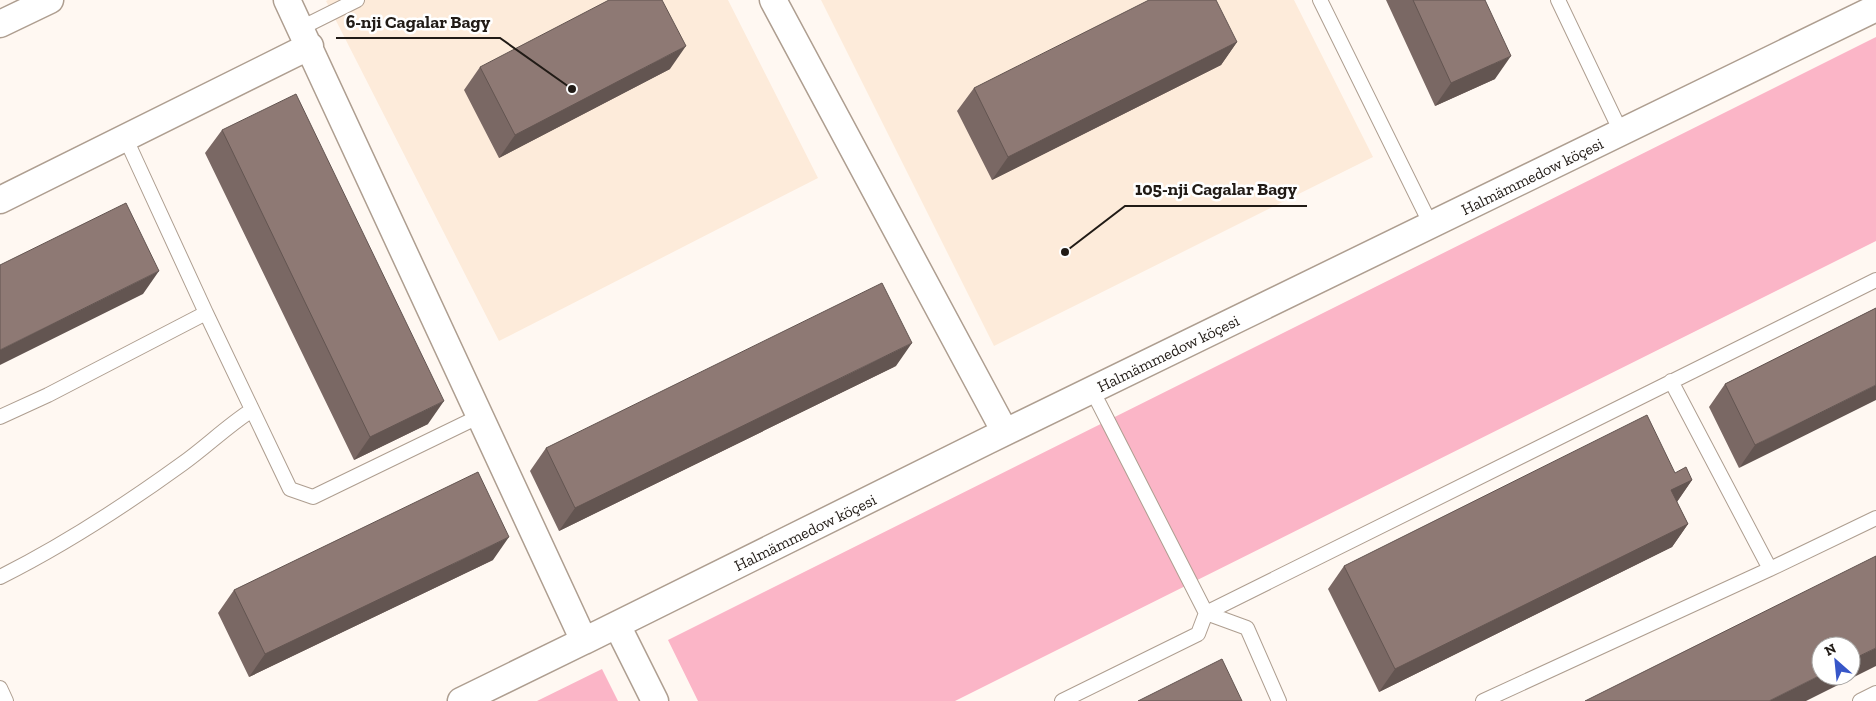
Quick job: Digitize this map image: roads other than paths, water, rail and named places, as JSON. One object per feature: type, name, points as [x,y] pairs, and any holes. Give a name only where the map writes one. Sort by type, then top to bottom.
[{"type":"street","points":[[287,0],[584,641],[996,436],[773,0]]},
{"type":"street","points":[[0,24],[44,1]]},
{"type":"street","name":"Halmämmedow köçesi","points":[[462,701],[996,436],[1876,8]]},
{"type":"street","points":[[0,200],[125,137],[305,37]]},
{"type":"street","points":[[617,625],[655,701]]},
{"type":"lane","points":[[305,37],[357,0]]},
{"type":"lane","points":[[1320,0],[1432,225]]},
{"type":"lane","points":[[1558,0],[1621,132]]},
{"type":"lane","points":[[125,137],[290,489],[313,497],[480,416]]},
{"type":"lane","points":[[1062,701],[1198,634],[1206,613],[1876,280]]},
{"type":"lane","points":[[0,417],[48,395],[206,313]]},
{"type":"lane","points":[[1671,382],[1770,569]]},
{"type":"lane","points":[[1092,390],[1206,613],[1247,628],[1279,701]]},
{"type":"lane","points":[[0,577],[77,535],[183,463],[232,423],[252,410]]},
{"type":"lane","points":[[1483,701],[1876,518]]},
{"type":"lane","points":[[0,688],[6,701]]},
{"type":"lane","points":[[1860,701],[1876,693]]},
{"type":"place","name":"6-nji Cagalar Bagy","points":[[572,89]]},
{"type":"place","name":"105-nji Cagalar Bagy","points":[[1065,252]]}]
